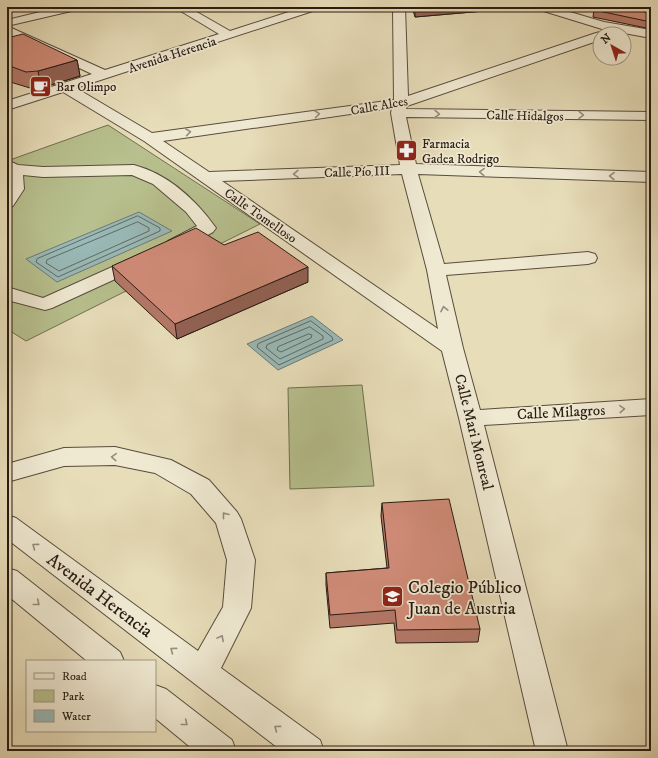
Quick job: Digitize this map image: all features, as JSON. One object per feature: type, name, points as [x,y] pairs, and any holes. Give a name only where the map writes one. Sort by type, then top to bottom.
[{"type":"street","points":[[7,23],[76,7]]},
{"type":"street","points":[[180,7],[229,36]]},
{"type":"street","name":"Avenida Herencia","points":[[7,106],[229,36],[314,7]]},
{"type":"street","name":"Calle Mari Monreal","points":[[400,7],[400,108],[409,170],[436,270],[452,348],[471,418],[552,751]]},
{"type":"street","points":[[541,7],[610,26]]},
{"type":"street","points":[[7,30],[104,75]]},
{"type":"street","points":[[632,30],[651,33]]},
{"type":"street","name":"Calle Alces","points":[[149,138],[400,108],[592,39]]},
{"type":"street","name":"Calle Tomelloso","points":[[66,88],[149,138],[452,348]]},
{"type":"street","name":"Calle Hidalgos","points":[[400,108],[651,116]]},
{"type":"street","points":[[7,202],[16,189],[11,167],[43,172],[134,170],[159,181],[192,208],[207,228],[190,238],[46,304],[9,295],[7,293]]},
{"type":"street","name":"Calle Pío III","points":[[206,177],[409,170],[651,177]]},
{"type":"street","points":[[436,270],[588,258]]},
{"type":"street","name":"Calle Milagros","points":[[471,418],[651,407]]},
{"type":"street","points":[[7,473],[64,458],[115,456],[162,466],[200,487],[228,519],[241,560],[237,608],[203,672]]},
{"type":"street","name":"Avenida Herencia","points":[[7,525],[308,751]]},
{"type":"street","points":[[7,579],[107,660]]},
{"type":"street","points":[[156,700],[220,751]]},
{"type":"green space","points":[[108,125],[260,224],[26,341],[7,329],[7,161]]},
{"type":"green space","points":[[362,385],[374,486],[290,489],[288,388]]},
{"type":"water","points":[[139,212],[172,231],[57,282],[26,259]]},
{"type":"water","points":[[312,316],[343,340],[278,370],[247,344]]},
{"type":"building","points":[[414,7],[453,7],[415,10]]},
{"type":"building","points":[[601,7],[637,7],[651,15],[651,22],[594,10]]},
{"type":"building","points":[[23,34],[77,60],[38,71],[26,72],[7,65],[7,38]]},
{"type":"building","points":[[196,228],[224,245],[258,232],[308,267],[175,324],[112,266]]},
{"type":"building","points":[[449,499],[480,629],[397,630],[395,610],[330,615],[326,573],[389,568],[382,503]]},
{"type":"place","name":"Bar Olimpo","points":[[40,86]]},
{"type":"place","name":"Farmacia Gadea Rodrigo","points":[[406,150]]},
{"type":"place","name":"Colegio Público Juan de Austria","points":[[393,597]]}]
